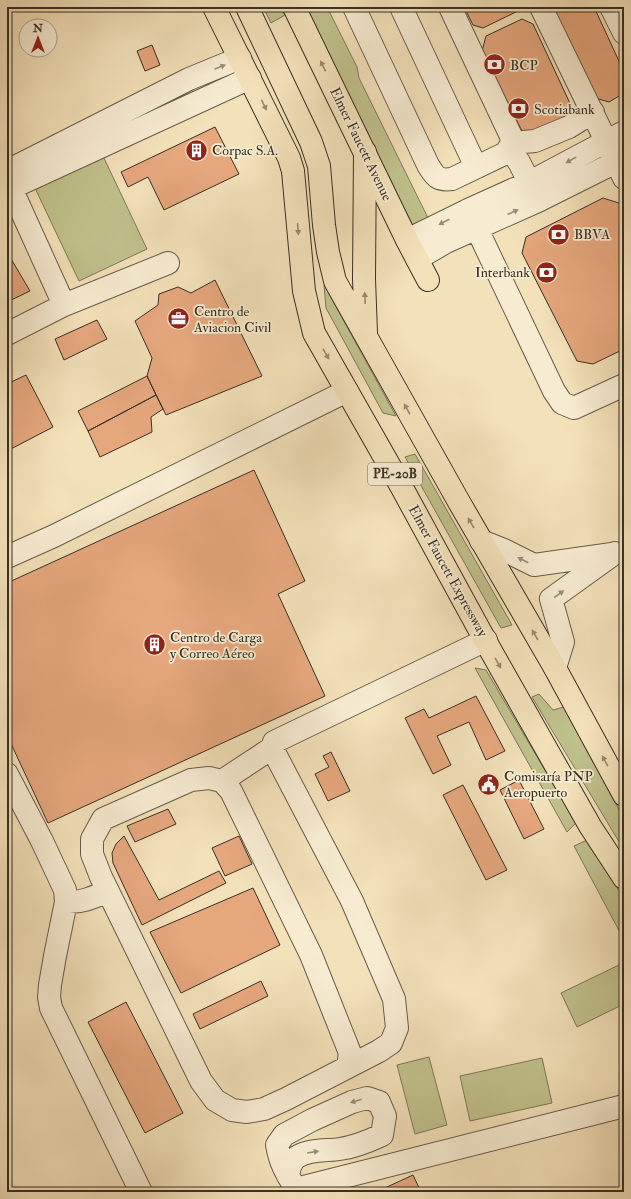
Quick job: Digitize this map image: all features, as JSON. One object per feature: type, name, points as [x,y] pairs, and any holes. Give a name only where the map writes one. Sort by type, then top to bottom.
[{"type":"main road","name":"Elmer Faucett Expressway","points":[[214,7],[284,147],[293,171],[304,291],[309,318],[314,333],[590,826],[624,878]]},
{"type":"main road","name":"PE-20B","points":[[246,7],[311,142],[319,166],[324,225],[328,252],[335,281],[481,541],[555,668],[624,795]]},
{"type":"main road","name":"Elmer Faucett Avenue","points":[[294,7],[407,240],[428,280]]},
{"type":"main road","points":[[365,152],[364,280],[366,336]]},
{"type":"lane","points":[[354,7],[428,164],[435,176],[444,180],[452,179],[506,152],[510,146],[511,136],[450,7]]},
{"type":"lane","points":[[401,7],[476,167]]},
{"type":"lane","points":[[407,240],[473,219],[534,192],[621,166],[615,137],[592,112],[540,7]]},
{"type":"lane","points":[[611,7],[624,33]]},
{"type":"lane","points":[[7,158],[189,65],[237,52]]},
{"type":"lane","points":[[8,183],[237,52]]},
{"type":"lane","points":[[8,183],[250,78]]},
{"type":"lane","points":[[510,146],[535,140],[569,127],[592,112]]},
{"type":"lane","points":[[534,192],[615,137]]},
{"type":"lane","points":[[510,146],[534,192]]},
{"type":"lane","points":[[8,183],[64,305]]},
{"type":"lane","points":[[417,259],[446,242],[473,219]]},
{"type":"lane","points":[[473,219],[554,391],[562,403],[574,408],[624,385]]},
{"type":"lane","points":[[7,334],[64,305],[168,263]]},
{"type":"lane","points":[[7,557],[54,536],[347,391]]},
{"type":"lane","points":[[481,541],[504,550],[534,565],[615,553],[551,599],[563,642],[555,668]]},
{"type":"lane","points":[[222,781],[272,748],[274,742],[486,640]]},
{"type":"lane","points":[[272,748],[352,901],[394,1000],[397,1028],[391,1043],[379,1051],[348,1067],[286,1099],[264,1109],[247,1112],[232,1110],[215,1100],[201,1081],[92,854],[92,839],[103,819],[191,780],[209,778],[222,781],[231,791],[311,955],[350,1053],[348,1067]]},
{"type":"lane","points":[[7,774],[66,890],[66,902],[50,985],[49,997],[51,1008],[141,1192]]},
{"type":"lane","points":[[66,902],[74,903],[85,901],[108,890]]},
{"type":"lane","points":[[367,1098],[379,1102],[385,1116],[382,1135],[366,1142],[342,1149],[308,1153],[297,1157],[290,1166],[292,1186],[280,1160],[277,1145],[284,1135],[312,1120],[352,1102],[367,1098]]},
{"type":"lane","points":[[292,1186],[624,1106]]},
{"type":"green space","points":[[263,7],[280,7],[285,15],[271,23]]},
{"type":"green space","points":[[305,7],[327,7],[357,67],[359,78],[430,222],[413,225],[408,220]]},
{"type":"green space","points":[[103,156],[147,249],[79,281],[35,188]]},
{"type":"green space","points":[[324,285],[396,416],[383,413],[326,308]]},
{"type":"green space","points":[[415,454],[512,625],[501,628],[405,457]]},
{"type":"green space","points":[[475,668],[486,670],[576,823],[567,832]]},
{"type":"green space","points":[[539,694],[553,710],[564,707],[624,819],[624,850],[532,697]]},
{"type":"green space","points":[[587,840],[624,899],[624,940],[574,846]]},
{"type":"green space","points":[[623,963],[624,1004],[577,1027],[561,993]]},
{"type":"green space","points":[[429,1057],[447,1125],[415,1134],[397,1065]]},
{"type":"green space","points":[[542,1058],[552,1103],[470,1121],[460,1076]]},
{"type":"building","points":[[464,7],[521,7],[520,10],[483,28],[473,25]]},
{"type":"building","points":[[557,7],[594,7],[624,72],[624,93],[609,102],[595,98],[555,16]]},
{"type":"building","points":[[522,19],[533,24],[574,112],[538,137],[522,131],[482,51],[486,36]]},
{"type":"building","points":[[152,45],[160,65],[145,71],[137,51]]},
{"type":"building","name":"Corpac S.A.","points":[[215,127],[239,174],[164,210],[148,177],[128,187],[121,172]]},
{"type":"building","points":[[603,198],[622,204],[624,208],[624,349],[593,364],[577,361],[522,253],[526,237]]},
{"type":"building","points":[[7,252],[30,291],[7,302]]},
{"type":"building","points":[[215,280],[262,376],[166,415],[147,376],[152,358],[135,321],[158,305],[159,294],[178,287],[191,293]]},
{"type":"building","points":[[97,320],[107,339],[64,360],[55,339]]},
{"type":"building","points":[[26,375],[53,427],[7,451],[7,384]]},
{"type":"building","points":[[147,376],[156,395],[88,431],[78,411]]},
{"type":"building","points":[[156,395],[163,409],[151,417],[152,432],[100,457],[88,431]]},
{"type":"building","name":"Centro de Carga y Correo Aéreo","points":[[254,470],[305,581],[278,594],[325,696],[48,823],[7,735],[7,583]]},
{"type":"building","points":[[476,696],[505,751],[486,760],[469,722],[437,736],[451,765],[433,774],[405,718],[424,709],[429,718]]},
{"type":"building","points":[[331,752],[350,791],[328,801],[315,774],[329,767],[323,756]]},
{"type":"building","points":[[519,780],[544,829],[524,839],[500,790]]},
{"type":"building","points":[[463,785],[507,870],[486,880],[443,795]]},
{"type":"building","points":[[168,809],[176,824],[135,842],[127,826]]},
{"type":"building","points":[[124,836],[159,900],[219,871],[226,883],[142,925],[113,863],[112,853],[116,844]]},
{"type":"building","points":[[239,836],[252,864],[225,876],[212,848]]},
{"type":"building","points":[[253,888],[280,945],[181,993],[150,932]]},
{"type":"building","points":[[261,981],[268,996],[200,1029],[193,1014]]},
{"type":"building","points":[[126,1002],[183,1113],[145,1133],[88,1022]]},
{"type":"building","points":[[413,1175],[421,1192],[376,1192]]},
{"type":"place","name":"BCP","points":[[494,65]]},
{"type":"place","name":"Scotiabank","points":[[518,109]]},
{"type":"place","name":"Corpac S.A.","points":[[197,150]]},
{"type":"place","name":"BBVA","points":[[558,234]]},
{"type":"place","name":"Interbank","points":[[546,272]]},
{"type":"place","name":"Centro de Aviacion Civil","points":[[179,319]]},
{"type":"place","name":"Centro de Carga y Correo Aéreo","points":[[154,645]]},
{"type":"place","name":"Comisaría PNP Aeropuerto","points":[[489,784]]}]
